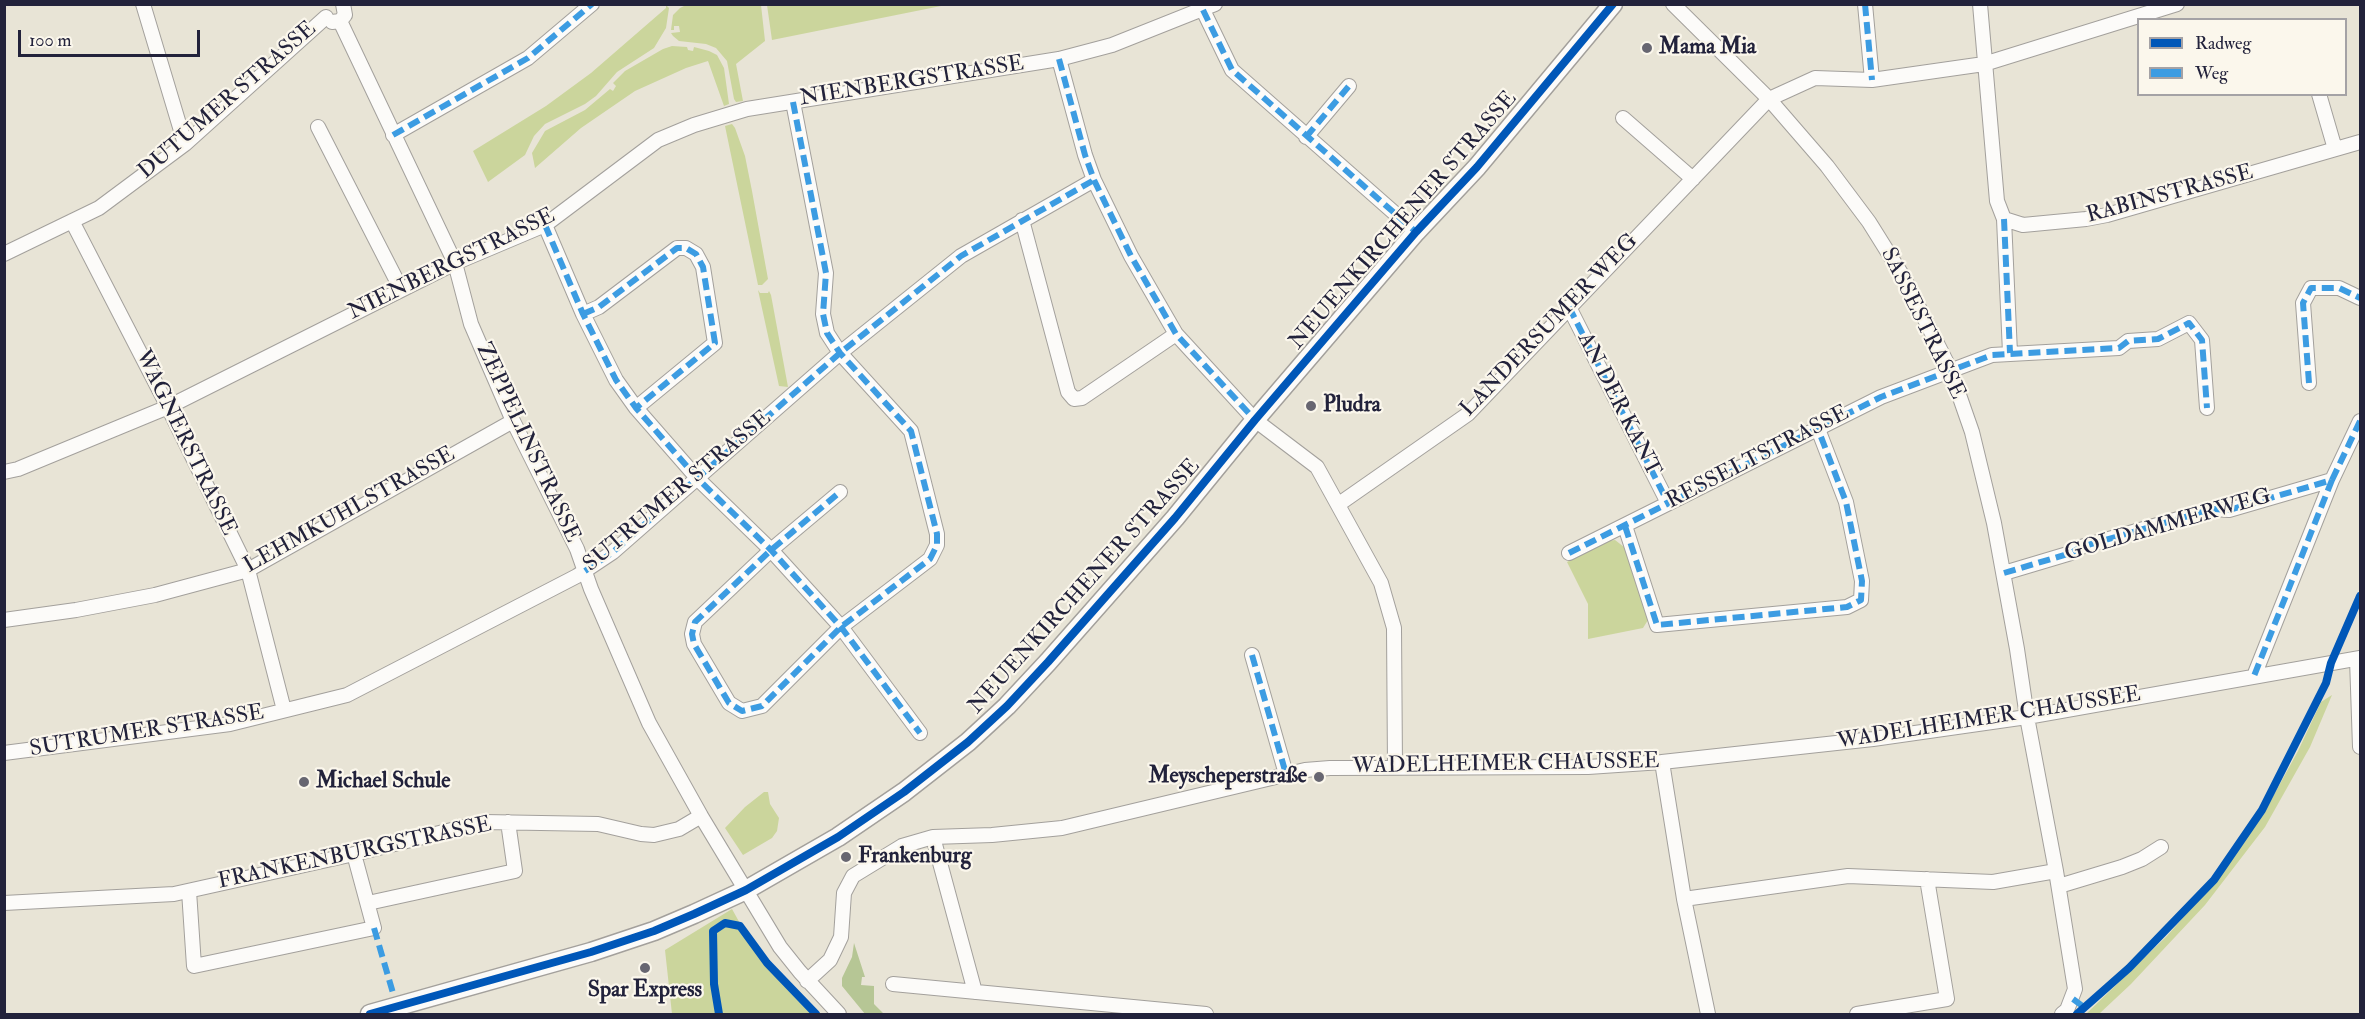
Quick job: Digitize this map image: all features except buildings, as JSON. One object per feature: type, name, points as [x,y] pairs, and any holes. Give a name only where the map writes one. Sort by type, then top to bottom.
[{"type":"street","points":[[143,4],[185,144]]},
{"type":"street","points":[[393,135],[528,58],[592,4]]},
{"type":"street","name":"NEUENKIRCHENER STRASSE","points":[[370,1014],[397,1011],[591,952],[654,931],[746,890],[855,825],[910,787],[986,726],[1048,662],[1194,496],[1255,420],[1416,232],[1477,167],[1613,4]]},
{"type":"street","name":"SASSESTRASSE","points":[[1673,4],[1769,99],[1827,166],[1869,222],[1904,278],[1950,369],[1972,432],[2004,573],[2027,717],[2059,886],[2075,989],[2067,1010],[2062,1014]]},
{"type":"street","points":[[1865,4],[1872,80]]},
{"type":"street","points":[[1980,4],[1997,201],[2004,219],[2010,353]]},
{"type":"street","name":"LANDERSUMER WEG","points":[[1339,504],[1468,414],[1769,99],[1815,78],[1872,80],[1984,64],[2177,4]]},
{"type":"street","points":[[327,11],[332,22],[340,21],[345,15],[345,5]]},
{"type":"street","points":[[1209,7],[1232,70],[1416,232]]},
{"type":"street","name":"NIENBERGSTRASSE","points":[[4,472],[18,469],[168,407],[401,289],[455,263],[545,225],[658,140],[694,125],[747,109],[1059,59],[1112,45],[1209,7]]},
{"type":"street","name":"DUTUMER STRASSE","points":[[5,253],[99,208],[185,144],[327,11]]},
{"type":"street","name":"ZEPPELINSTRASSE","points":[[340,21],[455,263],[471,324],[513,421],[577,549],[649,723],[701,816],[780,947],[807,981],[839,1014]]},
{"type":"street","points":[[1059,59],[1094,180],[1131,256],[1176,334],[1255,420],[1317,467],[1381,583],[1394,628],[1395,767]]},
{"type":"street","points":[[1306,137],[1348,86]]},
{"type":"street","points":[[2320,96],[2335,149]]},
{"type":"street","points":[[793,102],[826,273],[823,314],[827,333],[840,353],[911,431],[937,534],[937,545],[930,559],[841,627],[762,706],[742,711],[729,703],[694,644],[692,634],[696,621],[771,550],[840,492]]},
{"type":"street","points":[[1623,118],[1693,179]]},
{"type":"street","points":[[318,127],[401,289]]},
{"type":"street","name":"RABINSTRASSE","points":[[2004,219],[2023,225],[2107,215],[2361,142]]},
{"type":"street","name":"SUTRUMER STRASSE","points":[[4,753],[230,724],[347,695],[585,571],[613,552],[840,353],[961,256],[1094,180]]},
{"type":"street","points":[[1022,220],[1068,392],[1074,399],[1082,398],[1176,334]]},
{"type":"street","name":"WAGNERSTRASSE","points":[[72,221],[168,407],[248,570],[284,710]]},
{"type":"street","points":[[545,225],[583,314],[616,380],[636,408],[698,479],[771,550],[841,627],[920,733]]},
{"type":"street","points":[[583,314],[599,307],[677,248],[696,254],[703,267],[715,343],[636,408]]},
{"type":"street","points":[[2309,383],[2302,303],[2311,288],[2339,288],[2361,298]]},
{"type":"street","name":"AN DER KANT","points":[[1569,306],[1668,503]]},
{"type":"street","name":"RESSELTSTRASSE","points":[[1569,553],[1881,397],[1992,355],[2119,348],[2128,341],[2158,339],[2189,323],[2202,340],[2207,408]]},
{"type":"street","name":"LEHMKUHLSTRASSE","points":[[4,620],[76,610],[155,595],[248,570],[513,421]]},
{"type":"street","points":[[2254,676],[2332,480],[2361,421]]},
{"type":"street","points":[[1625,526],[1657,625],[1846,607],[1861,600],[1862,581],[1846,502],[1818,429]]},
{"type":"street","name":"GOLDAMMERWEG","points":[[2004,573],[2071,554],[2081,547],[2202,512],[2213,509],[2229,510],[2332,480]]},
{"type":"street","points":[[1252,655],[1286,774]]},
{"type":"street","points":[[2359,659],[2361,747]]},
{"type":"street","name":"WADELHEIMER CHAUSSEE","points":[[807,981],[830,960],[841,937],[844,892],[853,876],[902,846],[933,837],[992,835],[1062,828],[1286,774],[1330,768],[1588,767],[1662,762],[1873,739],[2027,717],[2359,659]]},
{"type":"street","points":[[1662,762],[1684,899],[1708,1014]]},
{"type":"street","name":"FRANKENBURGSTRASSE","points":[[4,903],[174,894],[484,822],[598,824],[654,835],[679,829],[701,816]]},
{"type":"street","points":[[368,903],[515,871],[508,822]]},
{"type":"street","points":[[933,837],[975,993]]},
{"type":"street","points":[[2059,886],[2122,867],[2142,859],[2161,847]]},
{"type":"street","points":[[189,891],[194,966],[374,928],[354,854]]},
{"type":"street","points":[[1684,899],[1848,876],[1992,882],[2056,871]]},
{"type":"street","points":[[1857,1014],[1947,999],[1927,879]]},
{"type":"street","points":[[893,984],[1206,1014]]},
{"type":"green space","points":[[688,4],[761,5],[765,41],[736,64],[743,101],[736,102],[734,99],[727,61],[716,48],[706,44],[679,41],[671,33],[680,32],[679,26],[674,26],[674,30],[671,30],[673,15]]},
{"type":"green space","points":[[767,4],[946,5],[772,40]]},
{"type":"green space","points":[[666,5],[669,8],[666,28],[654,48],[617,72],[596,96],[585,104],[545,124],[534,136],[525,155],[488,182],[473,151],[546,106],[591,73],[666,8]]},
{"type":"green space","points":[[672,46],[687,47],[688,50],[693,51],[694,47],[717,55],[724,68],[729,104],[724,106],[708,61],[686,68],[635,91],[581,128],[535,168],[532,153],[545,131],[585,110],[610,89],[613,91],[616,86],[613,83],[625,71]]},
{"type":"green space","points":[[732,124],[745,156],[752,191],[768,279],[762,285],[758,285],[725,126]]},
{"type":"green space","points":[[758,290],[760,293],[769,291],[771,295],[788,387],[779,386]]},
{"type":"green space","points":[[1615,540],[1624,547],[1648,620],[1643,628],[1588,639],[1588,604],[1567,562],[1608,541]]},
{"type":"green space","points":[[2332,695],[2310,747],[2265,827],[2205,905],[2131,984],[2099,1014],[2086,1014],[2167,936],[2208,889],[2264,813],[2298,751],[2321,702]]},
{"type":"green space","points":[[764,792],[768,792],[770,804],[779,818],[777,831],[772,838],[743,855],[725,828],[745,807]]},
{"type":"green space","points":[[732,909],[757,954],[812,1014],[672,1014],[665,950]]},
{"type":"green space","points":[[854,943],[865,977],[862,977],[861,985],[874,986],[874,1004],[884,1014],[865,1014],[842,986],[842,978],[852,957]]},
{"type":"marked path","points":[[393,135],[528,58],[592,4]]},
{"type":"marked path","points":[[1865,4],[1872,80]]},
{"type":"marked path","points":[[1203,10],[1232,70],[1416,232]]},
{"type":"marked path","points":[[1059,59],[1094,180],[1131,256],[1176,334],[1255,420]]},
{"type":"marked path","points":[[1306,137],[1349,86]]},
{"type":"marked path","points":[[793,102],[826,273],[823,314],[827,333],[840,353],[911,431],[937,534],[937,545],[930,559],[841,627],[762,706],[742,711],[729,703],[694,644],[692,634],[695,622],[771,550],[840,492]]},
{"type":"marked path","points":[[585,571],[613,552],[840,353],[961,256],[1094,180]]},
{"type":"marked path","points":[[2004,219],[2010,353]]},
{"type":"marked path","points":[[545,225],[583,314],[616,380],[636,408],[698,479],[771,550],[841,627],[920,733]]},
{"type":"marked path","points":[[583,314],[599,307],[677,248],[686,248],[696,254],[703,267],[715,343],[636,408]]},
{"type":"marked path","points":[[2309,383],[2303,303],[2311,288],[2339,288],[2360,298]]},
{"type":"marked path","points":[[1569,307],[1668,503]]},
{"type":"marked path","points":[[1569,553],[1881,397],[1992,355],[2119,348],[2128,341],[2158,339],[2189,323],[2202,340],[2207,408]]},
{"type":"marked path","points":[[2332,480],[2360,421]]},
{"type":"marked path","points":[[1625,526],[1657,625],[1847,607],[1861,600],[1862,581],[1846,502],[1818,429]]},
{"type":"marked path","points":[[2004,573],[2071,553],[2081,547],[2213,509],[2229,510],[2332,480],[2254,676]]},
{"type":"marked path","points":[[1252,655],[1286,774]]},
{"type":"marked path","points":[[374,928],[393,993]]},
{"type":"marked path","points":[[2073,999],[2085,1008]]},
{"type":"cycle path","points":[[370,1014],[591,952],[654,931],[694,914],[746,890],[838,837],[904,792],[968,742],[1007,706],[1048,662],[1175,518],[1255,420],[1416,232],[1477,167],[1613,4]]},
{"type":"cycle path","points":[[2077,1014],[2129,968],[2214,880],[2262,810],[2326,683],[2331,663],[2360,596]]},
{"type":"cycle path","points":[[719,1014],[714,984],[713,931],[725,923],[740,926],[767,963],[816,1014]]},
{"type":"place","name":"Mama Mia","points":[[1647,48]]},
{"type":"place","name":"Pludra","points":[[1311,406]]},
{"type":"place","name":"Meyscheperstraße","points":[[1319,777]]},
{"type":"place","name":"Michael Schule","points":[[304,782]]},
{"type":"place","name":"Frankenburg","points":[[846,857]]},
{"type":"place","name":"Spar Express","points":[[645,968]]}]
